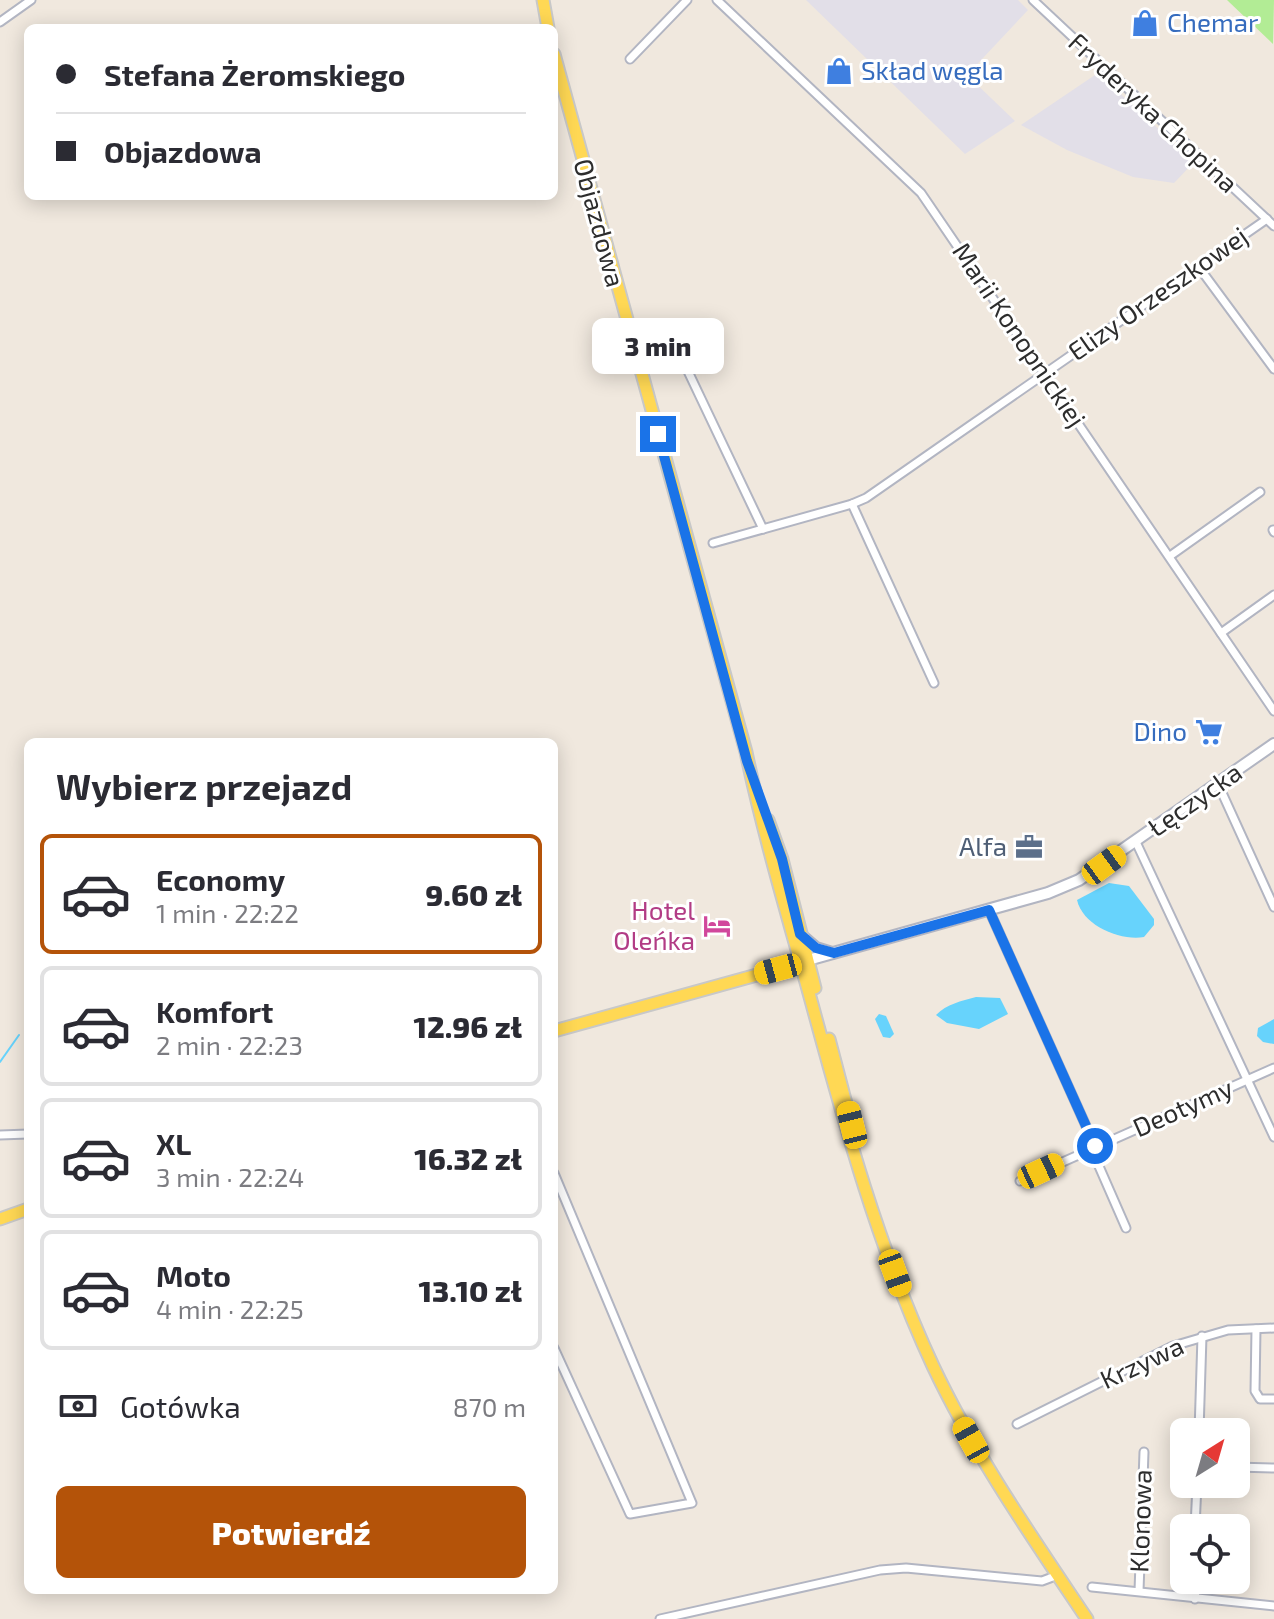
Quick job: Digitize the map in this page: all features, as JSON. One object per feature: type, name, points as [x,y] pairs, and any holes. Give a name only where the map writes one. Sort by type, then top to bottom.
[{"type":"main road","points":[[543,0],[547,24]]},
{"type":"main road","name":"Objazdowa","points":[[558,69],[747,761],[756,804],[850,1120],[859,1163],[883,1243],[933,1366],[980,1454],[1087,1619]]},
{"type":"main road","name":"Objazdowa","points":[[747,761],[782,859],[804,962]]},
{"type":"main road","points":[[558,1030],[804,962]]},
{"type":"main road","points":[[0,1219],[24,1210]]},
{"type":"street","points":[[0,22],[31,0]]},
{"type":"street","points":[[630,59],[687,0]]},
{"type":"street","name":"Marii Konopnickiej","points":[[717,0],[921,193],[1274,711]]},
{"type":"street","name":"Fryderyka Chopina","points":[[1033,0],[1274,226]]},
{"type":"street","name":"Elizy Orzeszkowej","points":[[713,543],[866,498],[1267,219]]},
{"type":"street","points":[[1198,266],[1274,369]]},
{"type":"street","points":[[685,365],[763,529]]},
{"type":"street","points":[[1170,556],[1260,491]]},
{"type":"street","points":[[852,504],[934,683]]},
{"type":"street","points":[[1221,633],[1274,595]]},
{"type":"street","name":"Łęczycka","points":[[804,962],[1048,893],[1079,880],[1274,744]]},
{"type":"street","points":[[1218,784],[1274,907]]},
{"type":"street","points":[[1136,842],[1274,1137]]},
{"type":"street","points":[[989,910],[1126,1228]]},
{"type":"street","points":[[800,934],[816,948],[834,953]]},
{"type":"street","name":"Deotymy","points":[[1020,1181],[1274,1068]]},
{"type":"street","points":[[0,1135],[24,1134]]},
{"type":"street","points":[[558,1183],[692,1503],[630,1514],[558,1357]]},
{"type":"street","name":"Krzywa","points":[[1017,1424],[1146,1358],[1202,1336],[1228,1330],[1274,1328]]},
{"type":"street","points":[[1256,1329],[1255,1391],[1260,1399],[1274,1399]]},
{"type":"street","points":[[1199,1418],[1202,1336]]},
{"type":"street","name":"Klonowa","points":[[1139,1591],[1144,1452]]},
{"type":"street","points":[[1250,1467],[1274,1468]]},
{"type":"street","points":[[660,1619],[880,1570],[906,1568],[1042,1581],[1058,1575]]},
{"type":"street","points":[[1092,1587],[1274,1606]]},
{"type":"street","points":[[1195,1599],[1196,1594]]},
{"type":"shaded area","points":[[806,0],[1018,0],[1028,10],[967,75],[1015,121],[965,154]]},
{"type":"shaded area","points":[[1098,73],[1194,162],[1174,183],[1133,177],[1067,150],[1021,125]]},
{"type":"green space","points":[[1227,0],[1274,0],[1273,44]]},
{"type":"water","points":[[1109,883],[1129,886],[1154,919],[1154,925],[1144,937],[1124,937],[1104,930],[1081,909],[1077,900]]},
{"type":"water","points":[[976,997],[1000,998],[1008,1014],[979,1029],[947,1023],[936,1015],[950,1006]]},
{"type":"water","points":[[879,1014],[886,1016],[894,1034],[890,1038],[883,1037],[875,1019]]},
{"type":"water","points":[[1274,1019],[1274,1044],[1263,1042],[1257,1036],[1258,1028]]},
{"type":"waterway","points":[[0,1062],[19,1035]]},
{"type":"place","name":"Chemar","points":[[1145,23]]},
{"type":"place","name":"Skład węgla","points":[[839,71]]},
{"type":"place","name":"Dino","points":[[1209,732]]},
{"type":"place","name":"Alfa","points":[[1029,847]]},
{"type":"place","name":"Hotel Oleńka","points":[[717,926]]},
{"type":"route","points":[[658,434],[747,761],[782,859],[800,934],[816,948],[834,953],[989,910],[1095,1146]]}]
